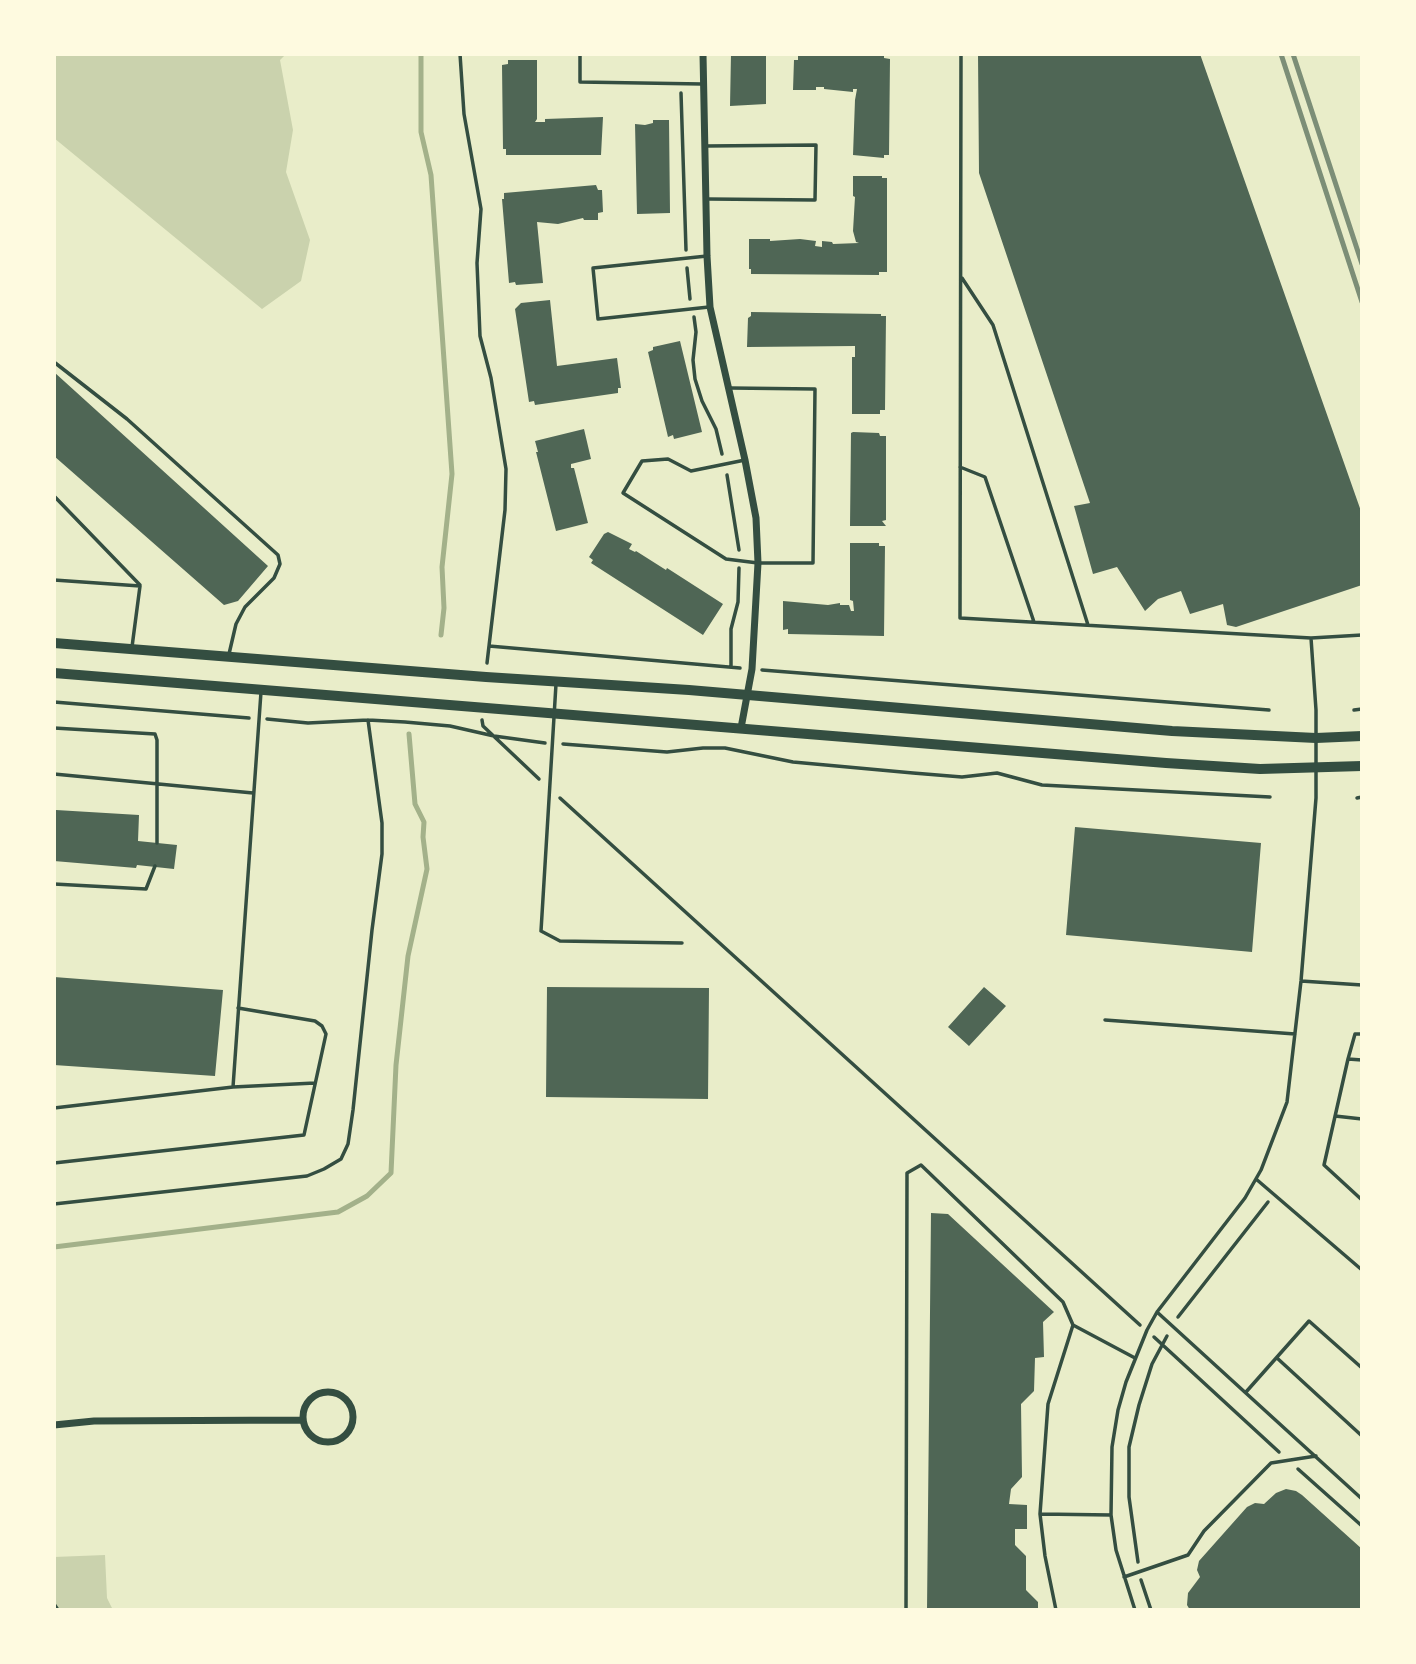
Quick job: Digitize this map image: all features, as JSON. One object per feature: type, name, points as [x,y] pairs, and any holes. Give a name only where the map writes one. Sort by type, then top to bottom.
[{"type":"main road","points":[[54,643],[747,695],[1172,732],[1317,738],[1362,736]]},
{"type":"main road","points":[[54,673],[1166,763],[1260,769],[1362,766]]},
{"type":"street","points":[[703,54],[710,307],[756,517],[758,563],[752,669],[741,728]]},
{"type":"street","points":[[320,1393],[338,1394],[345,1399],[353,1413],[350,1429],[345,1436],[331,1443],[315,1440],[309,1435],[302,1420],[307,1403],[320,1393]]},
{"type":"street","points":[[54,1426],[94,1421],[302,1420]]},
{"type":"lane","points":[[580,54],[580,82],[702,84]]},
{"type":"lane","points":[[961,54],[960,618],[1311,638],[1362,635]]},
{"type":"lane","points":[[704,146],[816,145],[815,200],[705,199]]},
{"type":"lane","points":[[707,256],[593,268],[598,319],[710,307]]},
{"type":"lane","points":[[961,276],[993,325],[1088,625]]},
{"type":"lane","points":[[54,362],[127,419],[278,555],[280,565],[274,578],[245,607],[236,625],[229,656]]},
{"type":"lane","points":[[728,388],[815,389],[813,563],[758,563],[726,559],[623,493],[642,461],[668,459],[691,471],[745,460]]},
{"type":"lane","points":[[960,467],[985,477],[1034,622]]},
{"type":"lane","points":[[54,496],[140,586]]},
{"type":"lane","points":[[54,580],[140,586]]},
{"type":"lane","points":[[132,648],[140,586]]},
{"type":"lane","points":[[1135,1610],[1116,1550],[1111,1515],[1112,1447],[1118,1410],[1146,1330],[1245,1198],[1261,1170],[1287,1102],[1296,1034],[1317,798],[1317,738],[1311,638]]},
{"type":"lane","points":[[556,682],[541,931],[560,941],[682,943]]},
{"type":"lane","points":[[233,1087],[261,690]]},
{"type":"lane","points":[[54,728],[155,734],[157,843]]},
{"type":"lane","points":[[54,774],[253,793]]},
{"type":"lane","points":[[54,884],[146,889],[155,866]]},
{"type":"lane","points":[[1301,981],[1362,985]]},
{"type":"lane","points":[[54,1163],[304,1135],[326,1034],[322,1026],[315,1021],[239,1008]]},
{"type":"lane","points":[[1105,1020],[1296,1034]]},
{"type":"lane","points":[[1362,1034],[1355,1034],[1324,1165],[1362,1200]]},
{"type":"lane","points":[[1348,1059],[1362,1060]]},
{"type":"lane","points":[[54,1108],[233,1087],[315,1083]]},
{"type":"lane","points":[[1335,1116],[1362,1119]]},
{"type":"lane","points":[[906,1610],[907,1174],[921,1165],[1063,1302],[1073,1325],[1135,1358]]},
{"type":"lane","points":[[1256,1179],[1362,1270]]},
{"type":"lane","points":[[1157,1312],[1362,1499]]},
{"type":"lane","points":[[1245,1392],[1309,1321],[1362,1368]]},
{"type":"lane","points":[[1056,1610],[1040,1514],[1048,1404],[1073,1325]]},
{"type":"lane","points":[[1277,1358],[1362,1436]]},
{"type":"lane","points":[[1124,1577],[1188,1555],[1204,1531],[1271,1463],[1316,1456]]},
{"type":"lane","points":[[1040,1514],[1111,1515]]},
{"type":"path","points":[[460,54],[464,114],[481,209],[477,263],[480,336],[491,378],[506,469],[505,510],[487,663]]},
{"type":"path","points":[[680,84],[686,258],[696,332],[693,360],[695,379],[719,437],[739,547],[738,602],[731,629],[731,667]]},
{"type":"path","points":[[489,646],[1269,710]]},
{"type":"path","points":[[54,702],[308,723],[368,720],[450,726],[494,737],[552,744],[667,752],[725,748],[793,762],[962,777],[997,773],[1042,785],[1270,797]]},
{"type":"path","points":[[1354,710],[1362,709]]},
{"type":"path","points":[[482,719],[483,726],[549,788],[1362,1526]]},
{"type":"path","points":[[54,1204],[307,1176],[341,1159],[348,1144],[382,854],[382,823],[368,720]]},
{"type":"path","points":[[1151,1610],[1144,1592],[1133,1539],[1129,1497],[1129,1447],[1139,1405],[1153,1364],[1172,1326],[1274,1195]]},
{"type":"path","points":[[54,1604],[58,1610]]},
{"type":"green space","points":[[54,54],[286,54],[280,60],[293,130],[286,172],[310,240],[301,281],[262,309],[54,138]]},
{"type":"green space","points":[[105,1555],[107,1598],[113,1610],[54,1610],[54,1557]]},
{"type":"building","points":[[731,54],[766,54],[766,104],[730,106]]},
{"type":"building","points":[[798,54],[884,56],[890,59],[889,155],[884,155],[884,158],[853,155],[857,89],[853,89],[853,92],[824,87],[816,87],[816,90],[793,90],[794,60],[798,60]]},
{"type":"building","points":[[978,54],[1200,54],[1362,514],[1362,585],[1236,627],[1227,625],[1223,604],[1190,614],[1181,591],[1158,599],[1145,611],[1117,567],[1093,574],[1074,506],[1090,503],[979,173]]},
{"type":"building","points":[[508,60],[537,60],[535,122],[545,122],[545,119],[603,117],[601,155],[506,155],[506,149],[503,149],[502,65],[508,64]]},
{"type":"building","points":[[653,120],[669,120],[670,213],[637,214],[635,124],[645,125],[653,123]]},
{"type":"building","points":[[853,176],[887,178],[887,272],[879,272],[879,275],[751,274],[749,239],[800,239],[816,241],[815,246],[822,247],[822,241],[833,244],[859,243],[856,242],[853,231]]},
{"type":"building","points":[[596,185],[598,190],[602,190],[603,212],[598,213],[598,220],[583,218],[558,224],[537,222],[543,283],[509,283],[502,199],[504,193]]},
{"type":"building","points":[[550,300],[557,366],[617,358],[621,388],[618,388],[618,393],[535,405],[534,401],[529,402],[515,309],[521,303]]},
{"type":"building","points":[[751,312],[886,316],[885,410],[880,410],[880,414],[852,414],[852,357],[855,357],[855,346],[747,347],[748,318]]},
{"type":"building","points":[[680,341],[702,432],[674,439],[673,435],[668,437],[648,352],[653,350],[653,347]]},
{"type":"building","points":[[54,372],[268,566],[238,601],[224,605],[54,456]]},
{"type":"building","points":[[584,429],[591,459],[571,464],[571,468],[574,468],[588,523],[556,531],[535,441]]},
{"type":"building","points":[[853,432],[879,433],[880,436],[886,436],[886,520],[882,521],[886,526],[850,526]]},
{"type":"building","points":[[608,532],[632,544],[629,549],[666,570],[667,568],[723,604],[703,635],[591,563],[593,560],[589,557]]},
{"type":"building","points":[[850,543],[879,543],[879,546],[885,546],[884,636],[788,634],[788,629],[783,630],[783,601],[828,605],[840,603],[849,605],[851,611],[854,611],[853,601],[850,600]]},
{"type":"building","points":[[56,810],[139,815],[138,841],[177,845],[174,869],[54,861]]},
{"type":"building","points":[[1075,827],[1261,843],[1252,952],[1066,935]]},
{"type":"building","points":[[54,977],[223,990],[215,1076],[54,1065]]},
{"type":"building","points":[[547,987],[709,988],[708,1099],[546,1097]]},
{"type":"building","points":[[984,987],[1006,1006],[969,1046],[948,1027]]},
{"type":"building","points":[[931,1213],[948,1214],[1054,1312],[1043,1322],[1044,1357],[1035,1358],[1034,1391],[1021,1404],[1022,1477],[1011,1489],[1009,1504],[1027,1505],[1027,1529],[1015,1529],[1015,1545],[1026,1556],[1026,1590],[1038,1602],[1038,1610],[927,1610]]},
{"type":"building","points":[[1286,1489],[1302,1495],[1362,1549],[1362,1610],[1190,1610],[1187,1605],[1188,1593],[1200,1577],[1197,1570],[1199,1561],[1247,1507],[1255,1503],[1264,1504],[1276,1493]]},
{"type":"waterway","points":[[421,54],[421,132],[431,175],[452,474],[442,567],[444,608],[441,635]]},
{"type":"waterway","points":[[54,1247],[338,1212],[367,1196],[391,1173],[396,1065],[408,956],[427,869],[424,822],[415,804],[409,734]]},
{"type":"railway","points":[[1281,54],[1362,302]]},
{"type":"railway","points":[[1293,54],[1362,264]]}]
